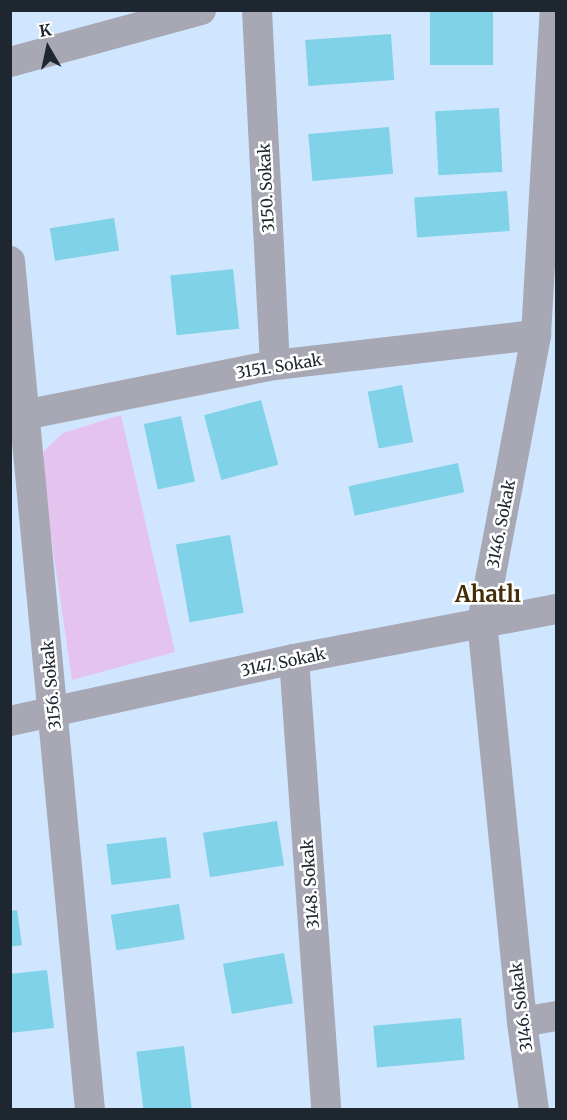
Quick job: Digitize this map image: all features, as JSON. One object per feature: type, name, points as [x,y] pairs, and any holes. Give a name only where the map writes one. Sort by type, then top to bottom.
[{"type":"street","points":[[10,62],[150,16],[201,10]]},
{"type":"street","name":"3150. Sokak","points":[[257,10],[275,365]]},
{"type":"street","name":"3146. Sokak","points":[[534,1110],[522,1022],[482,622],[536,335],[553,150],[555,10]]},
{"type":"street","name":"3156. Sokak","points":[[10,261],[90,1110]]},
{"type":"street","name":"3151. Sokak","points":[[24,415],[275,365],[536,335]]},
{"type":"street","name":"3147. Sokak","points":[[10,721],[294,659],[556,609]]},
{"type":"street","name":"3148. Sokak","points":[[294,659],[326,1110]]},
{"type":"street","points":[[522,1022],[556,1016]]},
{"type":"shaded area","points":[[121,415],[175,652],[72,680],[42,474],[44,451],[63,433]]},
{"type":"building","points":[[430,10],[493,10],[493,65],[430,65]]},
{"type":"building","points":[[391,34],[394,80],[308,86],[305,40]]},
{"type":"building","points":[[499,108],[502,172],[438,175],[435,111]]},
{"type":"building","points":[[389,127],[393,174],[312,181],[308,134]]},
{"type":"building","points":[[507,191],[510,231],[417,237],[414,197]]},
{"type":"building","points":[[114,218],[119,251],[55,261],[50,228]]},
{"type":"building","points":[[233,269],[239,329],[177,335],[170,276]]},
{"type":"building","points":[[402,385],[413,442],[379,449],[368,392]]},
{"type":"building","points":[[261,400],[278,465],[221,480],[204,415]]},
{"type":"building","points":[[181,416],[195,482],[158,489],[144,424]]},
{"type":"building","points":[[458,463],[464,492],[355,516],[348,486]]},
{"type":"building","points":[[230,535],[244,613],[190,622],[176,545]]},
{"type":"building","points":[[277,821],[284,865],[210,877],[203,833]]},
{"type":"building","points":[[166,837],[171,878],[111,885],[106,844]]},
{"type":"building","points":[[179,904],[185,940],[116,950],[111,915]]},
{"type":"building","points":[[17,910],[22,945],[10,947],[10,911]]},
{"type":"building","points":[[284,953],[293,1003],[232,1014],[223,964]]},
{"type":"building","points":[[47,970],[54,1028],[10,1033],[10,974]]},
{"type":"building","points":[[461,1018],[465,1060],[377,1068],[373,1026]]},
{"type":"building","points":[[184,1046],[192,1110],[143,1110],[136,1052]]},
{"type":"district","name":"Ahatlı","points":[[488,595]]}]
